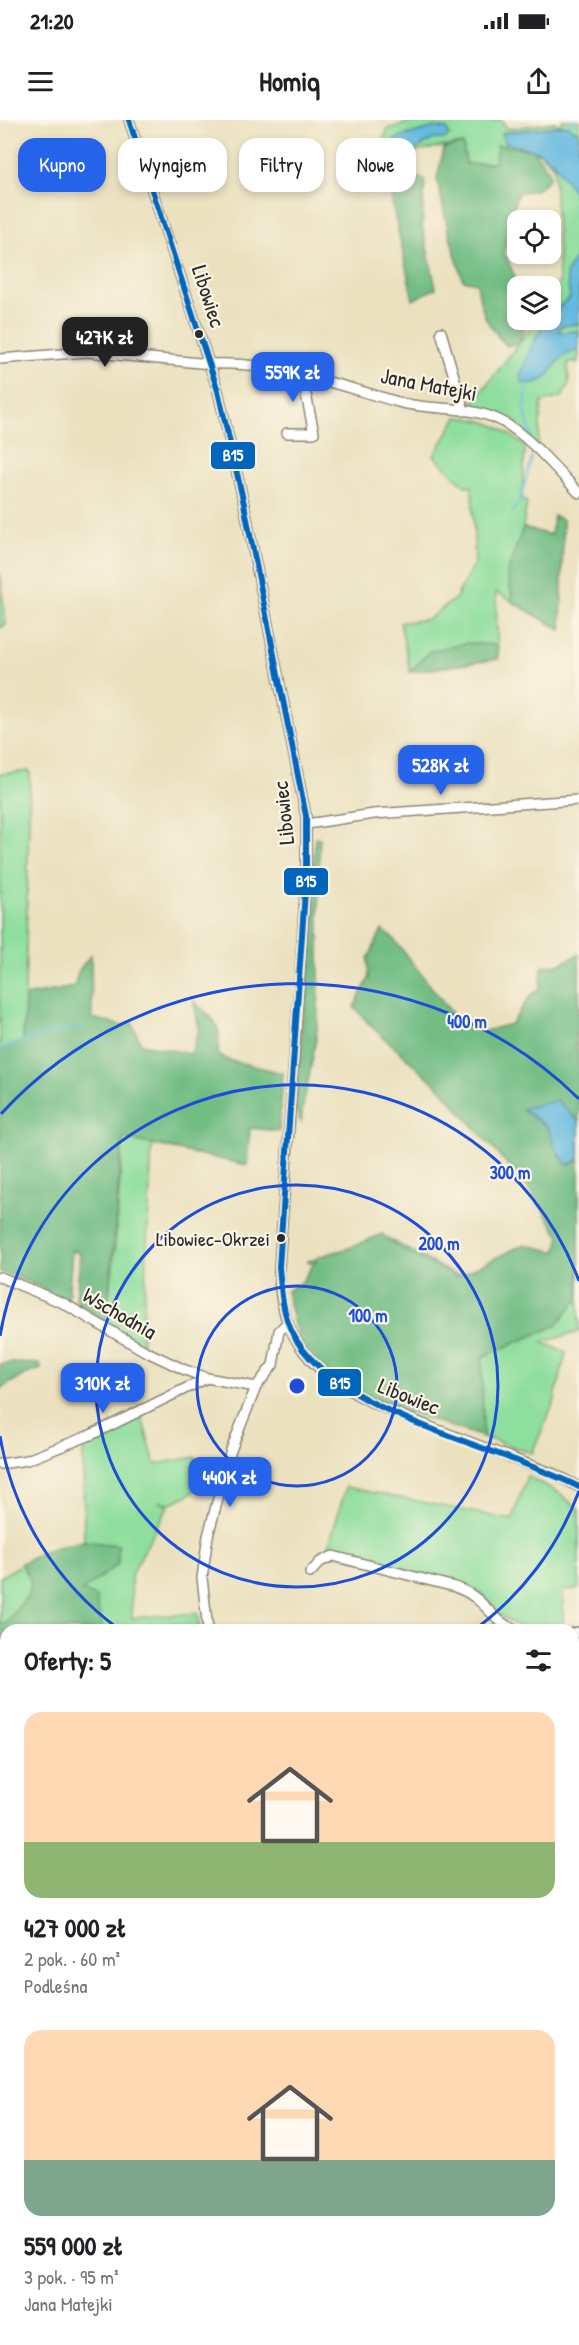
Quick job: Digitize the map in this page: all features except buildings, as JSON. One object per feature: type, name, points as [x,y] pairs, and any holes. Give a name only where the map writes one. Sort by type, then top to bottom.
[{"type":"street","name":"Libowiec","points":[[129,120],[210,364],[244,504],[307,824],[301,964],[279,1267],[280,1298],[287,1323],[297,1344],[313,1364],[349,1393],[554,1474],[579,1487]]},
{"type":"street","points":[[441,332],[464,411]]},
{"type":"street","name":"Jana Matejki","points":[[0,359],[87,352],[210,364],[229,363],[302,375],[398,402],[480,413],[505,423],[525,439],[579,493]]},
{"type":"street","points":[[287,434],[314,433],[302,375]]},
{"type":"street","points":[[307,824],[374,814],[579,800]]},
{"type":"street","name":"Wschodnia","points":[[0,1277],[63,1303],[145,1351],[207,1378],[255,1387]]},
{"type":"street","points":[[207,1624],[203,1592],[203,1557],[231,1450],[255,1387],[269,1372],[279,1331],[287,1323]]},
{"type":"street","points":[[0,1464],[27,1460],[93,1434],[207,1378]]},
{"type":"street","points":[[310,1573],[320,1562],[333,1556],[455,1587],[471,1592],[496,1618],[506,1624]]},
{"type":"green space","points":[[416,120],[501,120],[508,129],[555,122],[557,125],[561,124],[562,120],[579,120],[579,362],[568,363],[569,385],[562,397],[542,402],[538,447],[503,416],[471,405],[529,330],[561,330],[561,276],[559,276],[558,264],[561,264],[561,210],[556,210],[554,167],[540,153],[497,145],[495,163],[466,164],[463,144],[416,151],[416,138],[384,138],[388,129]]},
{"type":"green space","points":[[463,144],[466,164],[495,163],[497,145],[533,150],[549,171],[550,178],[536,190],[517,193],[513,210],[507,210],[507,238],[504,252],[507,264],[509,264],[515,276],[507,276],[507,330],[524,330],[519,343],[507,346],[486,318],[480,303],[477,283],[463,280],[448,230],[437,178],[444,148]]},
{"type":"green space","points":[[416,178],[425,179],[422,226],[436,288],[413,300],[390,192],[416,192]]},
{"type":"green space","points":[[457,417],[494,425],[510,434],[525,447],[522,499],[527,502],[523,528],[551,535],[554,516],[563,520],[561,630],[496,592],[498,659],[410,672],[400,623],[428,619],[456,598],[475,561],[472,486],[465,486],[434,456]]},
{"type":"green space","points":[[554,516],[563,520],[561,630],[513,602],[507,573],[523,528],[551,535]]},
{"type":"green space","points":[[0,573],[6,625],[0,628]]},
{"type":"green space","points":[[467,643],[497,645],[498,659],[410,672],[430,651]]},
{"type":"green space","points":[[30,771],[24,1040],[0,1050],[0,774]]},
{"type":"green space","points":[[315,838],[320,838],[318,1003],[316,1039],[301,1122],[296,1111]]},
{"type":"green space","points":[[382,930],[392,937],[454,1016],[481,1032],[511,1024],[531,995],[540,989],[542,967],[562,963],[579,954],[579,1029],[576,1036],[579,1063],[579,1298],[556,1326],[482,1357],[483,1437],[386,1404],[340,1380],[320,1365],[305,1348],[295,1328],[287,1291],[302,1282],[318,1257],[352,1247],[382,1234],[398,1247],[457,1277],[524,1244],[556,1252],[560,1237],[530,1190],[439,1087],[372,1027],[354,1007],[369,978],[368,959]]},
{"type":"green space","points":[[91,955],[92,1018],[121,1025],[132,1023],[141,1044],[191,1054],[199,1028],[194,1002],[216,1024],[219,1036],[218,1055],[228,1060],[283,1073],[279,1131],[250,1128],[247,1165],[123,1138],[105,1323],[76,1302],[80,1254],[72,1250],[68,1301],[31,1283],[0,1272],[0,1049],[23,1041],[25,996],[74,987],[79,970]]},
{"type":"green space","points":[[123,1138],[152,1144],[142,1345],[105,1323],[114,1261]]},
{"type":"green space","points":[[393,1241],[451,1273],[467,1277],[526,1253],[579,1250],[579,1332],[542,1342],[566,1353],[554,1402],[532,1453],[483,1437],[479,1383],[336,1269],[307,1261],[362,1251]]},
{"type":"green space","points":[[0,1364],[40,1364],[41,1369],[24,1375],[0,1389]]},
{"type":"green space","points":[[141,1414],[155,1464],[196,1457],[194,1492],[172,1503],[158,1502],[169,1504],[131,1575],[132,1618],[198,1613],[199,1624],[0,1624],[0,1577],[44,1551],[84,1541],[83,1440]]},
{"type":"green space","points":[[527,1476],[559,1493],[579,1509],[579,1589],[563,1590],[563,1624],[515,1624],[499,1615],[482,1593],[327,1552],[346,1487],[512,1520]]},
{"type":"green space","points":[[84,1541],[118,1545],[118,1564],[82,1591],[96,1597],[102,1624],[0,1624],[6,1623],[27,1596],[31,1582],[21,1563],[56,1547]]},
{"type":"water","points":[[566,125],[579,132],[579,227],[576,224],[574,192],[553,162],[538,151],[505,143],[502,133]]},
{"type":"water","points":[[434,127],[447,129],[449,135],[445,139],[434,139],[418,148],[416,153],[416,138],[399,138]]},
{"type":"water","points":[[579,253],[579,324],[561,326],[561,305],[570,298],[566,273]]},
{"type":"water","points":[[541,330],[579,331],[579,344],[577,350],[564,356],[544,379],[539,382],[523,383],[520,377]]},
{"type":"water","points":[[557,1100],[579,1122],[579,1159],[568,1165],[557,1152],[547,1127],[522,1109]]},
{"type":"waterway","points":[[569,127],[574,120]]},
{"type":"waterway","points":[[527,383],[525,412],[532,439]]},
{"type":"waterway","points":[[513,511],[520,501],[532,457]]},
{"type":"waterway","points":[[0,1049],[45,1033],[85,1027]]},
{"type":"transit line","name":"B15","points":[[129,120],[218,391],[244,504],[306,816],[306,877],[279,1267],[282,1299],[288,1322],[311,1359],[341,1384],[378,1405],[579,1487]]},
{"type":"place","name":"Libowiec-Okrzei","points":[[281,1238]]}]
